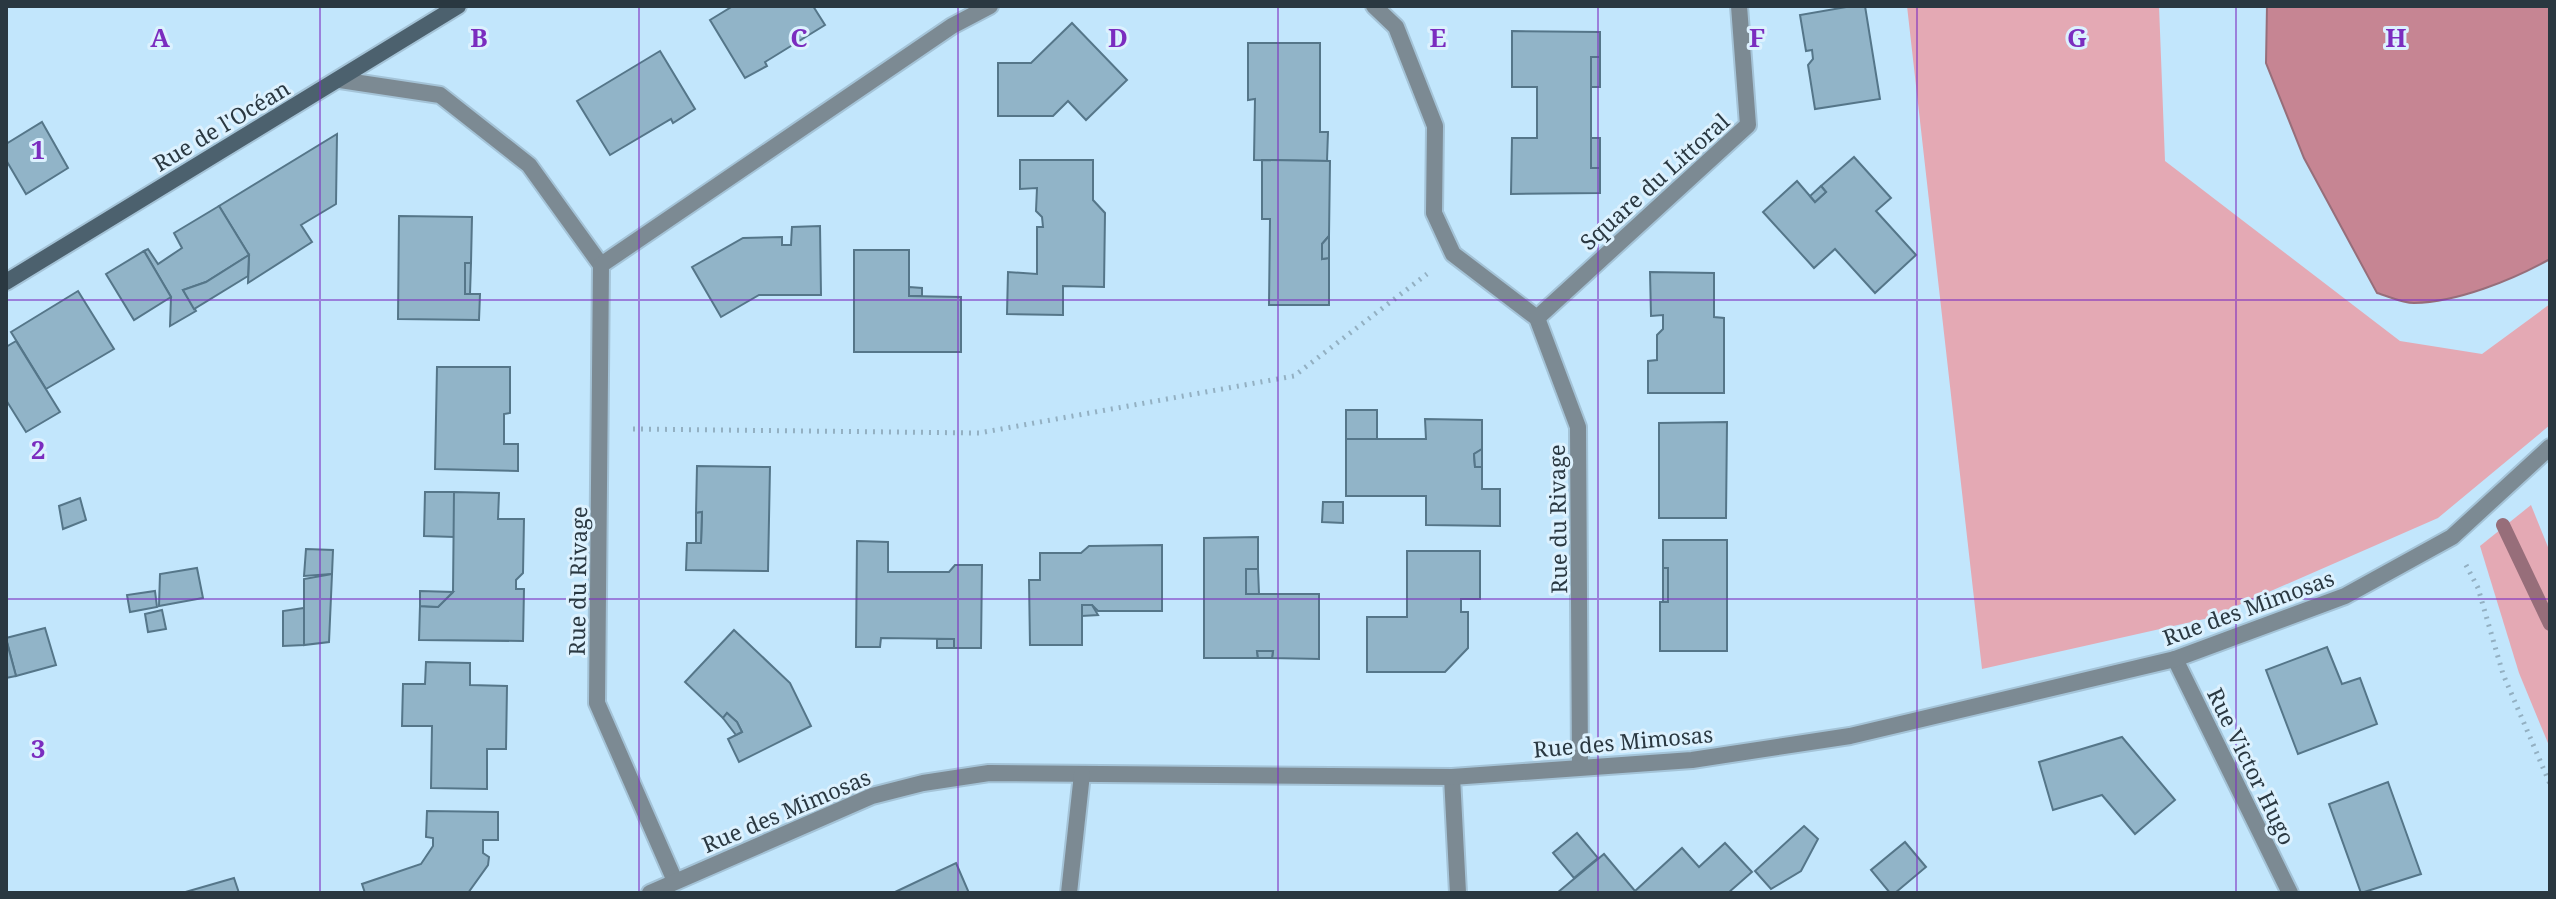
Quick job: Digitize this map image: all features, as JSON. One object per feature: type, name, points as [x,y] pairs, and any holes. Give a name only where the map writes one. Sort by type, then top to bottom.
[{"type":"main road","name":"Rue de l'Océan","points":[[6,282],[458,6]]},
{"type":"street","points":[[340,80],[440,95],[529,165],[601,265],[952,26],[990,6]]},
{"type":"street","points":[[1374,6],[1396,27],[1435,126],[1434,213],[1453,254],[1537,318]]},
{"type":"street","name":"Square du Littoral","points":[[1537,318],[1748,125],[1739,6]]},
{"type":"street","name":"Rue du Rivage","points":[[601,265],[597,703],[675,881]]},
{"type":"street","name":"Rue du Rivage","points":[[1537,318],[1578,427],[1580,767]]},
{"type":"street","name":"Rue des Mimosas","points":[[650,893],[872,796],[923,783],[989,773],[1452,777],[1692,760],[1850,736],[2175,659],[2345,596],[2452,537],[2550,447]]},
{"type":"street","name":"Rue Victor Hugo","points":[[2175,659],[2290,893]]},
{"type":"street","points":[[1069,893],[1082,774]]},
{"type":"street","points":[[1452,777],[1458,893]]},
{"type":"path","points":[[600,428],[979,433],[1294,376],[1453,254]]},
{"type":"path","points":[[2452,537],[2478,588],[2503,674],[2550,784]]},
{"type":"shaded area","points":[[1907,6],[2159,6],[2165,161],[2400,341],[2482,354],[2550,304],[2550,425],[2438,518],[2209,618],[1982,669]]},
{"type":"shaded area","points":[[2267,6],[2550,6],[2550,259],[2502,282],[2448,299],[2409,303],[2377,293],[2304,158],[2266,63]]},
{"type":"shaded area","points":[[2531,505],[2550,552],[2550,748],[2519,673],[2480,546]]},
{"type":"building","points":[[733,6],[813,6],[825,25],[745,78],[710,20]]},
{"type":"building","points":[[1865,6],[1880,99],[1815,109],[1808,65],[1813,59],[1812,50],[1806,51],[1800,15]]},
{"type":"building","points":[[1072,23],[1127,80],[1086,120],[1068,101],[1053,116],[998,116],[998,63],[1031,63]]},
{"type":"building","points":[[1512,31],[1600,32],[1600,57],[1591,57],[1591,168],[1600,168],[1600,193],[1511,194],[1512,138],[1537,138],[1537,87],[1512,87]]},
{"type":"building","points":[[1248,43],[1320,43],[1320,132],[1328,132],[1327,161],[1254,160],[1255,99],[1248,100]]},
{"type":"building","points":[[660,51],[695,109],[673,123],[671,119],[610,155],[577,101]]},
{"type":"building","points":[[1591,57],[1600,57],[1600,87],[1591,87]]},
{"type":"building","points":[[42,122],[68,168],[26,194],[6,160],[6,144]]},
{"type":"building","points":[[337,134],[336,204],[301,225],[312,242],[248,283],[249,255],[219,206]]},
{"type":"building","points":[[1591,138],[1600,138],[1600,168],[1591,168]]},
{"type":"building","points":[[1854,157],[1891,198],[1876,211],[1916,255],[1875,293],[1835,249],[1814,268],[1763,212],[1797,181],[1815,202],[1826,192],[1821,186]]},
{"type":"building","points":[[1020,160],[1093,160],[1093,200],[1105,213],[1104,287],[1063,286],[1063,315],[1007,314],[1008,272],[1037,274],[1037,227],[1043,227],[1042,217],[1036,211],[1037,188],[1020,189]]},
{"type":"building","points":[[1262,160],[1330,161],[1329,236],[1322,244],[1322,259],[1329,258],[1329,305],[1269,305],[1270,219],[1262,219]]},
{"type":"building","points":[[1821,186],[1826,192],[1815,202],[1810,196]]},
{"type":"building","points":[[219,206],[249,255],[206,282],[183,290],[196,311],[170,326],[171,297],[144,251],[148,249],[158,264],[182,248],[174,233]]},
{"type":"building","points":[[399,216],[472,217],[471,263],[465,263],[465,294],[480,294],[479,320],[398,319]]},
{"type":"building","points":[[820,226],[821,295],[759,295],[721,317],[692,267],[743,238],[782,237],[782,245],[791,245],[792,227]]},
{"type":"building","points":[[1329,236],[1329,258],[1322,259],[1322,244]]},
{"type":"building","points":[[854,250],[909,250],[909,296],[961,297],[961,352],[854,352]]},
{"type":"building","points":[[144,251],[171,297],[134,320],[106,274]]},
{"type":"building","points":[[249,255],[248,276],[194,309],[183,290],[206,282]]},
{"type":"building","points":[[465,263],[471,263],[470,294],[465,294]]},
{"type":"building","points":[[1650,272],[1714,273],[1714,317],[1724,318],[1724,393],[1648,393],[1648,361],[1657,360],[1657,335],[1663,329],[1663,315],[1651,316]]},
{"type":"building","points":[[909,287],[922,288],[922,296],[909,296]]},
{"type":"building","points":[[78,291],[114,349],[46,389],[11,332]]},
{"type":"building","points":[[16,341],[60,412],[26,432],[6,400],[6,347]]},
{"type":"building","points":[[437,367],[510,367],[510,413],[504,414],[504,444],[518,444],[518,471],[435,469]]},
{"type":"building","points":[[1346,410],[1377,410],[1377,439],[1346,439]]},
{"type":"building","points":[[1425,419],[1482,420],[1482,449],[1474,454],[1475,467],[1482,467],[1482,489],[1500,489],[1500,526],[1426,525],[1426,496],[1346,496],[1346,439],[1426,439]]},
{"type":"building","points":[[1727,422],[1726,518],[1659,518],[1659,423]]},
{"type":"building","points":[[1482,449],[1482,467],[1475,467],[1474,454]]},
{"type":"building","points":[[697,466],[770,467],[768,571],[686,570],[687,543],[701,543],[702,512],[696,513]]},
{"type":"building","points":[[425,492],[454,492],[454,537],[424,536]]},
{"type":"building","points":[[454,492],[499,493],[498,519],[524,519],[523,573],[516,580],[516,589],[524,589],[523,641],[419,640],[420,606],[438,607],[453,592]]},
{"type":"building","points":[[80,498],[86,520],[63,529],[59,506]]},
{"type":"building","points":[[1323,502],[1343,502],[1343,523],[1322,522]]},
{"type":"building","points":[[702,512],[701,543],[696,543],[696,513]]},
{"type":"building","points":[[1258,537],[1258,569],[1246,569],[1246,594],[1319,594],[1319,659],[1272,658],[1273,651],[1257,651],[1258,658],[1204,658],[1204,538]]},
{"type":"building","points":[[1663,540],[1727,540],[1727,651],[1660,651],[1660,602],[1668,602],[1668,568],[1663,568]]},
{"type":"building","points":[[857,541],[888,542],[888,572],[949,572],[955,565],[982,565],[981,648],[954,648],[954,639],[881,638],[880,647],[856,647]]},
{"type":"building","points":[[1162,545],[1162,611],[1098,611],[1092,605],[1082,605],[1082,645],[1030,645],[1029,580],[1040,580],[1040,553],[1081,553],[1089,546]]},
{"type":"building","points":[[306,549],[333,550],[332,574],[304,576]]},
{"type":"building","points":[[1407,551],[1480,551],[1480,599],[1461,599],[1461,612],[1468,612],[1468,648],[1445,672],[1367,672],[1367,617],[1407,617]]},
{"type":"building","points":[[197,568],[203,598],[159,606],[160,574]]},
{"type":"building","points":[[1663,568],[1668,568],[1668,602],[1663,602]]},
{"type":"building","points":[[1246,569],[1258,569],[1259,594],[1246,594]]},
{"type":"building","points":[[332,574],[329,642],[304,645],[304,579]]},
{"type":"building","points":[[155,591],[157,607],[130,612],[127,595]]},
{"type":"building","points":[[420,591],[453,592],[438,607],[420,606]]},
{"type":"building","points":[[1082,605],[1092,605],[1098,615],[1082,616]]},
{"type":"building","points":[[304,608],[304,645],[283,646],[283,611]]},
{"type":"building","points":[[162,610],[166,629],[148,632],[145,614]]},
{"type":"building","points":[[45,628],[56,665],[16,676],[6,638]]},
{"type":"building","points":[[734,630],[790,683],[811,726],[739,762],[728,739],[742,732],[737,722],[727,713],[723,718],[685,682]]},
{"type":"building","points":[[6,639],[16,676],[6,678]]},
{"type":"building","points":[[937,639],[954,639],[954,648],[937,648]]},
{"type":"building","points":[[2327,647],[2342,684],[2360,678],[2377,724],[2298,754],[2266,670]]},
{"type":"building","points":[[1257,651],[1273,651],[1272,658],[1258,658]]},
{"type":"building","points":[[426,662],[470,663],[470,685],[507,686],[506,749],[487,749],[487,789],[431,788],[432,726],[402,726],[403,684],[425,684]]},
{"type":"building","points":[[727,713],[742,732],[736,735],[723,718]]},
{"type":"building","points":[[2122,737],[2175,800],[2135,834],[2102,795],[2053,810],[2039,762]]},
{"type":"building","points":[[2388,782],[2421,874],[2361,893],[2329,804]]},
{"type":"building","points":[[427,811],[498,812],[498,840],[483,840],[483,853],[489,857],[488,865],[468,893],[365,893],[362,884],[421,864],[433,846],[433,838],[426,837]]},
{"type":"building","points":[[1804,826],[1818,839],[1801,871],[1771,889],[1755,871]]},
{"type":"building","points":[[1577,833],[1598,858],[1574,878],[1553,853]]},
{"type":"building","points":[[1905,842],[1926,867],[1895,893],[1890,893],[1871,870]]},
{"type":"building","points":[[1725,843],[1752,872],[1728,893],[1557,893],[1604,854],[1635,891],[1682,848],[1699,867]]},
{"type":"building","points":[[956,863],[969,893],[893,893]]},
{"type":"building","points":[[234,878],[239,893],[182,893]]},
{"type":"waterway","points":[[2503,525],[2550,624]]}]
